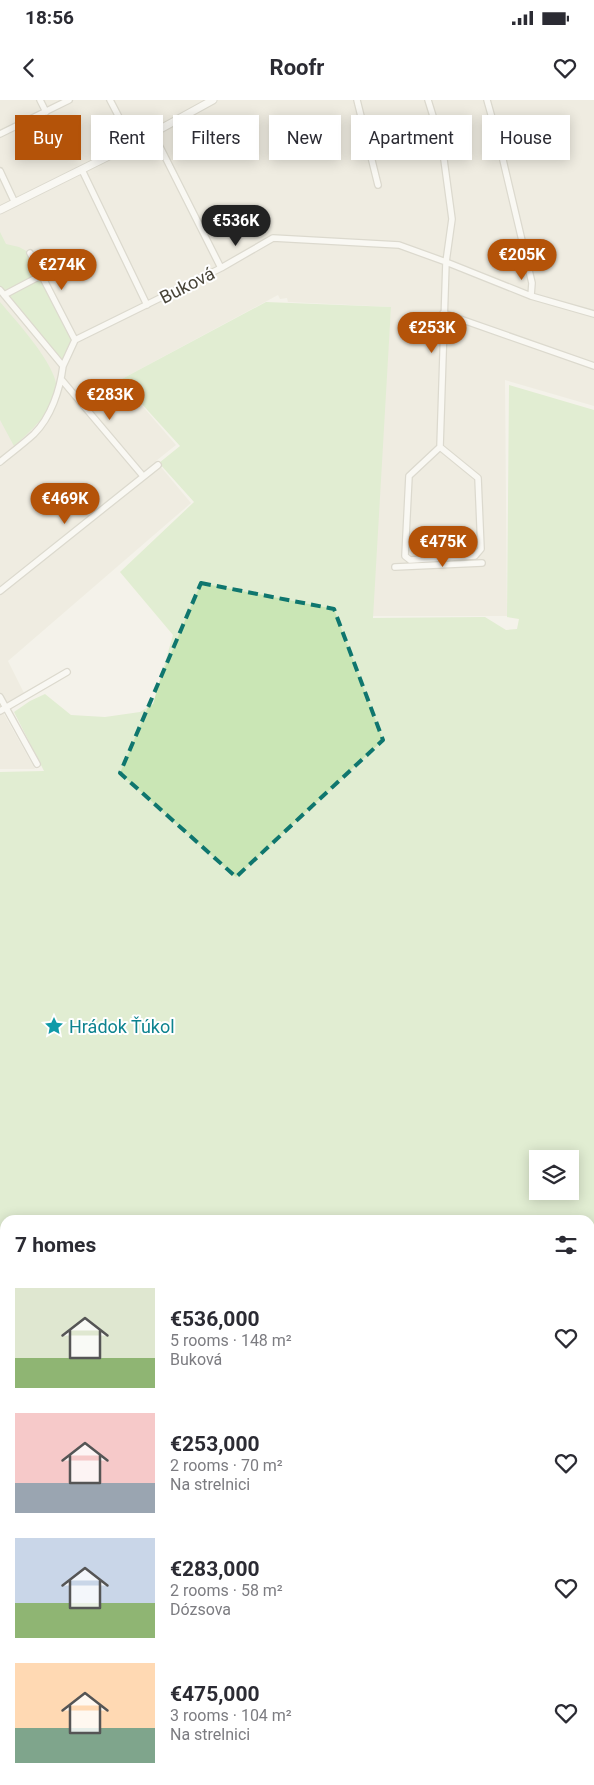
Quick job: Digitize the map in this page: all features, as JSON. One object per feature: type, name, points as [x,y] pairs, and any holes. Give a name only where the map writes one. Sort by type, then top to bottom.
[{"type":"street","points":[[40,100],[46,112]]},
{"type":"street","points":[[0,134],[69,100]]},
{"type":"street","points":[[110,100],[118,115]]},
{"type":"street","points":[[163,128],[213,100]]},
{"type":"street","points":[[357,100],[378,184]]},
{"type":"street","points":[[428,100],[442,145],[452,219],[446,262],[443,313],[440,447],[409,476],[405,556],[410,560],[425,562],[482,563]]},
{"type":"street","points":[[487,100],[532,283],[531,296]]},
{"type":"street","points":[[163,153],[221,268]]},
{"type":"street","points":[[0,210],[102,160]]},
{"type":"street","points":[[82,170],[147,305]]},
{"type":"street","points":[[0,171],[14,204]]},
{"type":"street","name":"Buková","points":[[75,340],[221,268],[273,238],[399,245],[531,296],[594,314]]},
{"type":"street","points":[[0,462],[35,433],[50,411],[61,379],[63,366],[75,340],[30,253]]},
{"type":"street","points":[[42,275],[2,293],[63,366]]},
{"type":"street","points":[[443,313],[594,366]]},
{"type":"street","points":[[61,379],[143,476]]},
{"type":"street","points":[[395,567],[475,556],[481,549],[478,478],[440,447]]},
{"type":"street","points":[[0,591],[158,465]]},
{"type":"street","points":[[458,557],[458,564]]},
{"type":"street","points":[[3,709],[67,672]]},
{"type":"street","points":[[0,697],[3,709],[36,764]]},
{"type":"highlighted area","points":[[201,583],[334,609],[383,740],[236,877],[120,773]]},
{"type":"shaded area","points":[[0,100],[594,100],[594,406],[505,380],[507,616],[369,616],[391,307],[288,302],[287,298],[280,299],[278,295],[120,380],[176,445],[156,461],[191,503],[8,661],[24,693],[0,706]]},
{"type":"shaded area","points":[[0,707],[35,769],[0,769]]},
{"type":"green space","points":[[0,232],[6,244],[19,247],[30,253],[73,336],[65,358],[62,360],[0,287]]},
{"type":"green space","points":[[0,302],[43,355],[55,379],[57,389],[56,396],[47,412],[14,446],[0,420]]},
{"type":"green space","points":[[266,302],[391,307],[373,618],[485,617],[506,630],[517,629],[519,619],[507,617],[509,385],[594,410],[594,1215],[0,1215],[0,772],[44,771],[14,712],[45,694],[71,715],[105,717],[140,712],[153,704],[173,635],[120,572],[194,502],[159,463],[180,446],[120,380]]},
{"type":"place","name":"Hrádok Ťúkol","points":[[54,1026]]}]
